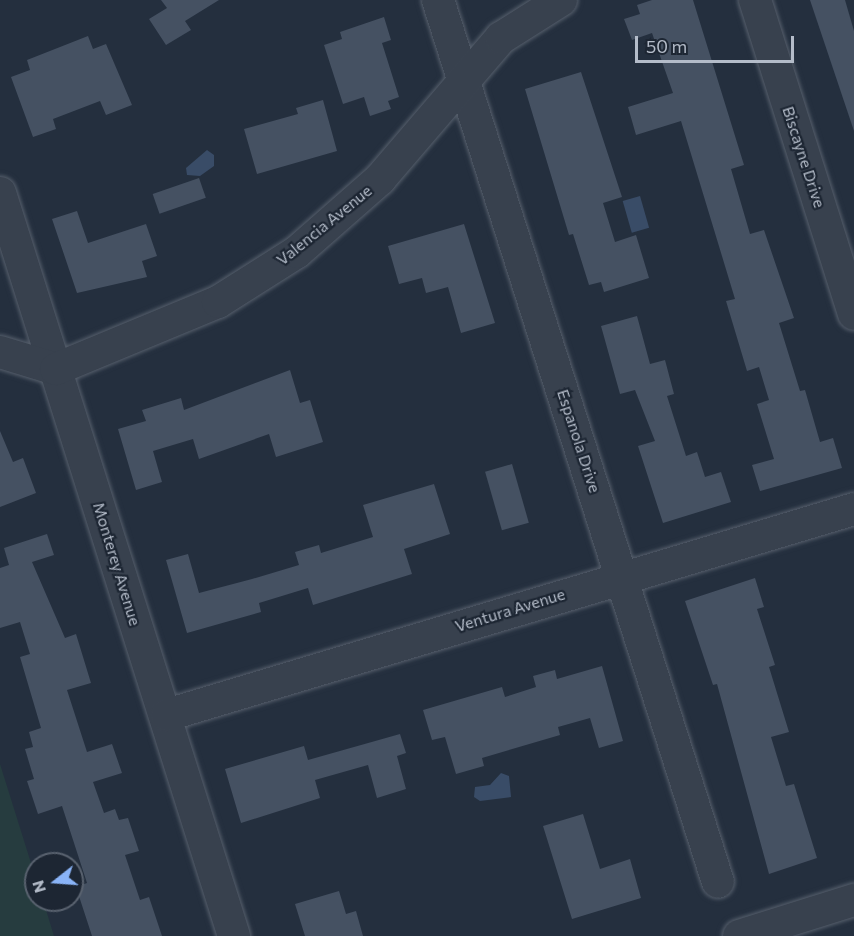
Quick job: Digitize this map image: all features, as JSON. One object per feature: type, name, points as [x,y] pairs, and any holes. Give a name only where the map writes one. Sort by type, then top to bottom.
[{"type":"street","name":"Espanola Drive","points":[[438,0],[718,882]]},
{"type":"street","name":"Valencia Avenue","points":[[56,369],[218,302],[297,252],[380,179],[464,78],[501,38],[561,0]]},
{"type":"street","name":"Biscayne Drive","points":[[755,0],[854,314]]},
{"type":"street","name":"Monterey Avenue","points":[[0,193],[167,715],[234,936]]},
{"type":"street","points":[[0,352],[56,369]]},
{"type":"street","name":"Ventura Avenue","points":[[167,715],[622,576],[854,509]]},
{"type":"street","points":[[739,936],[854,900]]},
{"type":"green space","points":[[0,764],[28,852],[24,852],[24,912],[47,912],[54,936],[0,936]]},
{"type":"water","points":[[207,150],[214,155],[214,166],[200,176],[187,175],[186,168]]},
{"type":"water","points":[[640,196],[649,228],[632,233],[623,201]]},
{"type":"water","points":[[501,773],[509,776],[511,797],[480,801],[474,797],[475,787],[490,785]]},
{"type":"building","points":[[161,0],[219,0],[185,21],[191,30],[166,45],[149,19],[167,8]]},
{"type":"building","points":[[652,0],[693,0],[744,165],[731,169],[750,234],[764,230],[794,318],[779,323],[800,391],[805,390],[820,442],[833,438],[842,468],[760,491],[752,465],[774,459],[757,404],[769,400],[759,367],[747,371],[726,301],[735,299],[681,121],[636,135],[628,107],[673,93],[652,33],[632,40],[624,19],[640,14],[637,5]]},
{"type":"building","points":[[810,0],[845,0],[854,31],[854,131]]},
{"type":"building","points":[[384,17],[391,40],[382,43],[399,97],[388,101],[391,109],[370,116],[364,97],[343,104],[324,45],[342,39],[340,32]]},
{"type":"building","points":[[88,36],[93,49],[106,44],[132,105],[106,115],[100,101],[53,119],[56,129],[33,137],[11,77],[30,70],[27,60]]},
{"type":"building","points":[[581,72],[622,197],[603,203],[615,242],[636,235],[649,278],[604,292],[601,282],[589,285],[573,234],[569,235],[525,89]]},
{"type":"building","points":[[323,100],[337,151],[257,174],[244,129],[298,114],[296,108]]},
{"type":"building","points":[[199,178],[206,198],[160,214],[153,194]]},
{"type":"building","points":[[77,211],[88,243],[146,224],[157,256],[142,261],[147,277],[77,293],[52,219]]},
{"type":"building","points":[[464,224],[495,323],[461,333],[448,287],[426,293],[422,278],[399,284],[388,246]]},
{"type":"building","points":[[637,316],[650,364],[665,360],[674,394],[667,396],[686,456],[697,452],[705,477],[721,472],[731,502],[663,523],[638,446],[655,441],[635,390],[620,394],[601,326]]},
{"type":"building","points":[[290,370],[300,403],[310,400],[323,442],[276,457],[269,434],[199,459],[193,439],[153,451],[162,482],[136,490],[118,429],[146,421],[142,410],[181,398],[184,410]]},
{"type":"building","points":[[0,431],[13,462],[23,458],[36,493],[0,507]]},
{"type":"building","points":[[512,464],[529,523],[502,530],[485,472]]},
{"type":"building","points":[[434,484],[450,534],[404,549],[412,574],[313,605],[308,588],[259,603],[261,612],[187,633],[166,560],[188,554],[199,593],[252,579],[299,565],[295,552],[319,545],[321,553],[373,537],[363,505]]},
{"type":"building","points":[[47,534],[54,555],[32,562],[65,638],[76,634],[91,683],[67,690],[87,752],[112,744],[122,773],[93,782],[104,813],[115,809],[119,820],[128,818],[139,851],[125,855],[140,900],[149,897],[162,936],[92,936],[84,912],[84,884],[87,883],[84,874],[84,852],[77,852],[62,806],[38,814],[27,781],[34,779],[25,749],[33,747],[29,732],[41,728],[20,657],[30,654],[20,622],[0,628],[0,568],[9,565],[4,548]]},
{"type":"building","points":[[755,578],[764,607],[757,609],[775,665],[769,667],[789,732],[771,737],[786,786],[794,784],[817,858],[769,874],[717,684],[713,685],[685,601]]},
{"type":"building","points":[[602,666],[623,741],[599,748],[590,718],[558,727],[560,735],[482,758],[484,766],[456,774],[445,737],[432,740],[423,710],[502,687],[505,697],[536,687],[533,676],[555,670],[557,679]]},
{"type":"building","points":[[400,734],[406,753],[397,756],[406,789],[377,798],[368,765],[315,780],[320,798],[241,823],[225,769],[304,746],[308,760]]},
{"type":"building","points":[[583,814],[600,869],[630,859],[641,898],[572,919],[543,826]]},
{"type":"building","points":[[339,891],[346,914],[356,911],[363,936],[305,936],[295,904]]}]
